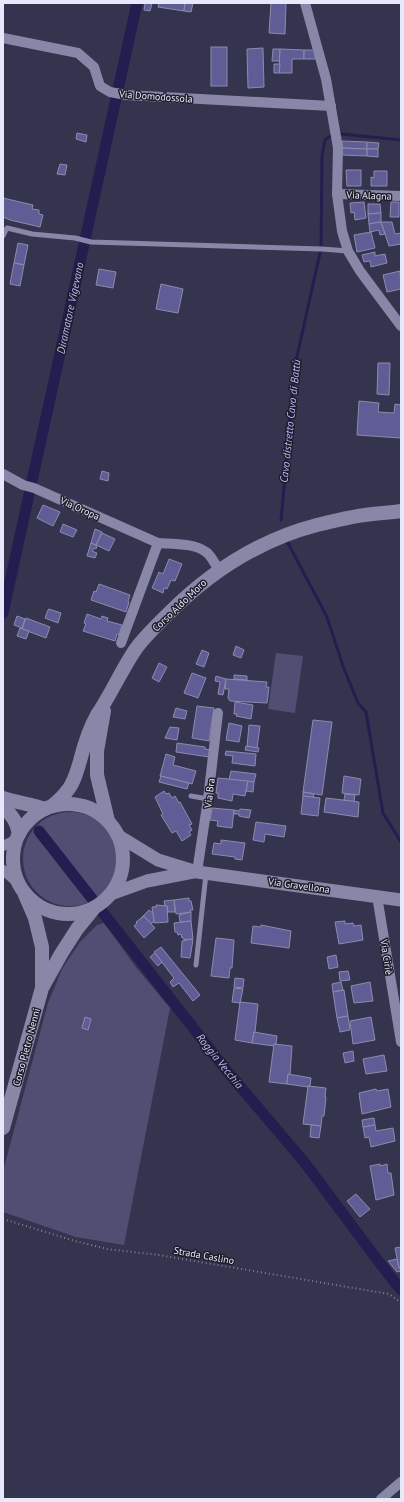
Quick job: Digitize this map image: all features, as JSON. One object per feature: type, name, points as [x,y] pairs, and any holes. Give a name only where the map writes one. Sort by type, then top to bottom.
[{"type":"main road","name":"Corso Aldo Moro","points":[[49,808],[68,791],[75,777],[93,722],[107,700],[119,676],[140,644],[188,594],[219,570],[247,552],[297,531],[358,516],[399,513]]},
{"type":"main road","name":"Corso Aldo Moro","points":[[107,700],[97,751],[97,775],[108,821]]},
{"type":"main road","points":[[3,798],[20,804],[49,808]]},
{"type":"main road","points":[[3,807],[12,815],[18,825],[18,836],[13,861],[14,872],[20,886],[31,900],[42,908],[55,913],[82,913],[101,903],[118,884],[122,872],[122,846],[108,821],[96,812],[82,806],[67,804],[49,808],[34,816],[26,824],[18,836]]},
{"type":"main road","name":"Corso Pietro Nenni","points":[[20,886],[35,918],[42,947],[42,988]]},
{"type":"main road","name":"Corso Pietro Nenni","points":[[3,1128],[42,988],[77,928],[101,903]]},
{"type":"street","points":[[305,3],[326,79],[338,148],[337,194],[342,231],[348,251],[360,271],[401,326]]},
{"type":"street","name":"Via Domodossola","points":[[3,38],[78,53],[94,67],[100,86],[110,92],[126,95],[331,106]]},
{"type":"street","name":"Via Alagna","points":[[337,194],[401,196]]},
{"type":"street","name":"Via Oropa","points":[[3,474],[23,485],[34,488],[158,543],[198,547],[208,553],[219,570]]},
{"type":"street","points":[[121,643],[158,543]]},
{"type":"street","name":"Via Bra","points":[[201,872],[218,713]]},
{"type":"street","name":"Via Gravellona","points":[[117,835],[158,860],[201,872],[401,900]]},
{"type":"street","points":[[3,846],[18,836]]},
{"type":"street","points":[[3,870],[20,886]]},
{"type":"street","name":"Via Gravellona","points":[[101,903],[147,881],[201,872]]},
{"type":"street","name":"Via Ciriè","points":[[377,896],[401,1042]]},
{"type":"street","points":[[381,1499],[401,1482]]},
{"type":"lane","points":[[3,236],[7,228],[32,234],[75,238],[91,242],[348,251]]},
{"type":"lane","points":[[191,796],[208,799]]},
{"type":"lane","points":[[196,965],[201,872]]},
{"type":"path","name":"Strada Caslino","points":[[3,1219],[75,1241],[107,1248],[159,1255],[389,1294],[401,1303]]},
{"type":"shaded area","points":[[276,653],[303,656],[295,713],[268,709]]},
{"type":"shaded area","points":[[70,812],[88,816],[103,826],[113,841],[117,859],[113,877],[103,892],[88,902],[70,906],[52,902],[37,892],[27,877],[23,859],[27,841],[37,826],[52,816]]},
{"type":"shaded area","points":[[104,923],[135,966],[170,1008],[124,1245],[76,1237],[3,1212],[3,1171],[48,1003],[62,969],[80,942],[97,925]]},
{"type":"building","points":[[145,3],[152,3],[150,11],[144,10]]},
{"type":"building","points":[[159,3],[185,3],[184,11],[158,7]]},
{"type":"building","points":[[185,3],[193,3],[191,12],[184,11]]},
{"type":"building","points":[[271,3],[286,3],[285,34],[269,33]]},
{"type":"building","points":[[211,47],[227,47],[227,86],[211,86]]},
{"type":"building","points":[[263,48],[264,87],[248,88],[247,49]]},
{"type":"building","points":[[273,49],[280,49],[280,61],[272,61]]},
{"type":"building","points":[[280,49],[304,50],[304,59],[292,59],[292,73],[279,73]]},
{"type":"building","points":[[304,50],[314,50],[316,59],[304,59]]},
{"type":"building","points":[[274,64],[280,64],[279,73],[274,73]]},
{"type":"building","points":[[77,133],[87,135],[86,142],[76,139]]},
{"type":"building","points":[[342,141],[367,142],[367,149],[342,148]]},
{"type":"building","points":[[367,142],[379,143],[378,149],[367,149]]},
{"type":"building","points":[[342,148],[367,149],[367,156],[341,155]]},
{"type":"building","points":[[367,149],[378,149],[378,157],[367,156]]},
{"type":"building","points":[[60,164],[67,165],[65,175],[57,174]]},
{"type":"building","points":[[346,170],[361,170],[361,186],[347,186]]},
{"type":"building","points":[[374,171],[387,171],[387,186],[371,186],[371,177],[374,178]]},
{"type":"building","points":[[3,198],[33,205],[32,209],[39,210],[39,214],[43,215],[40,227],[3,217]]},
{"type":"building","points":[[364,202],[366,218],[355,220],[354,212],[351,213],[350,203]]},
{"type":"building","points":[[391,202],[399,202],[399,217],[390,217]]},
{"type":"building","points":[[368,204],[380,204],[381,213],[368,214]]},
{"type":"building","points":[[381,213],[381,222],[369,224],[368,214]]},
{"type":"building","points":[[381,222],[392,222],[395,234],[401,233],[401,244],[389,246]]},
{"type":"building","points":[[381,222],[385,234],[380,235],[379,230],[370,232],[369,224]]},
{"type":"building","points":[[371,232],[375,248],[357,252],[354,235]]},
{"type":"building","points":[[18,243],[28,245],[24,265],[14,263]]},
{"type":"building","points":[[375,252],[375,256],[385,254],[387,263],[371,267],[370,261],[364,262],[362,255]]},
{"type":"building","points":[[14,263],[24,265],[20,286],[10,284]]},
{"type":"building","points":[[99,269],[116,272],[113,288],[96,285]]},
{"type":"building","points":[[400,271],[401,289],[387,292],[383,275]]},
{"type":"building","points":[[161,284],[183,289],[178,313],[156,309]]},
{"type":"building","points":[[378,363],[390,363],[389,395],[377,394]]},
{"type":"building","points":[[359,401],[379,403],[378,412],[394,413],[395,404],[401,405],[401,438],[357,435]]},
{"type":"building","points":[[102,471],[109,473],[108,481],[100,479]]},
{"type":"building","points":[[43,505],[60,512],[53,526],[37,518]]},
{"type":"building","points":[[63,524],[77,530],[73,537],[60,532]]},
{"type":"building","points":[[95,529],[102,532],[96,545],[91,543]]},
{"type":"building","points":[[102,533],[115,539],[109,551],[96,545]]},
{"type":"building","points":[[91,543],[97,546],[96,549],[94,548],[92,551],[97,553],[95,558],[87,556]]},
{"type":"building","points":[[169,559],[182,564],[175,581],[171,580],[167,589],[164,588],[163,593],[152,588],[159,572],[163,574]]},
{"type":"building","points":[[99,584],[130,595],[126,612],[91,600],[94,591],[96,592]]},
{"type":"building","points":[[49,609],[61,613],[58,623],[45,618]]},
{"type":"building","points":[[87,614],[101,619],[102,616],[108,618],[107,621],[122,625],[119,635],[117,634],[115,641],[83,631],[86,624],[84,623]]},
{"type":"building","points":[[17,616],[25,619],[22,628],[14,625]]},
{"type":"building","points":[[26,618],[50,627],[46,638],[22,629]]},
{"type":"building","points":[[20,628],[29,631],[26,639],[17,636]]},
{"type":"building","points":[[236,646],[244,650],[241,658],[233,655]]},
{"type":"building","points":[[202,650],[209,653],[204,667],[196,664]]},
{"type":"building","points":[[159,663],[167,667],[159,682],[152,678]]},
{"type":"building","points":[[192,673],[206,678],[198,698],[184,693]]},
{"type":"building","points":[[234,675],[247,676],[247,680],[234,679]]},
{"type":"building","points":[[216,676],[226,679],[223,695],[218,694],[220,682],[215,681]]},
{"type":"building","points":[[226,679],[267,682],[266,687],[269,687],[267,703],[230,701],[228,698],[229,689],[225,689]]},
{"type":"building","points":[[235,702],[253,705],[251,719],[236,716],[237,714],[234,714]]},
{"type":"building","points":[[197,706],[214,708],[209,741],[192,738]]},
{"type":"building","points":[[176,708],[187,711],[185,719],[173,717]]},
{"type":"building","points":[[313,720],[332,722],[322,795],[303,792]]},
{"type":"building","points":[[229,723],[242,726],[239,742],[226,740]]},
{"type":"building","points":[[249,725],[260,726],[257,748],[247,747]]},
{"type":"building","points":[[170,727],[179,728],[177,740],[165,738]]},
{"type":"building","points":[[177,743],[205,747],[205,749],[211,750],[209,757],[176,752]]},
{"type":"building","points":[[246,746],[259,748],[258,752],[245,750]]},
{"type":"building","points":[[226,751],[256,754],[255,766],[232,763],[233,756],[225,755]]},
{"type":"building","points":[[166,754],[175,757],[173,765],[196,771],[192,784],[160,776]]},
{"type":"building","points":[[231,771],[256,774],[254,782],[229,780]]},
{"type":"building","points":[[161,776],[189,783],[187,789],[159,782]]},
{"type":"building","points":[[344,776],[361,779],[359,795],[342,793]]},
{"type":"building","points":[[218,778],[248,781],[245,796],[233,794],[232,801],[218,798],[218,793],[216,793]]},
{"type":"building","points":[[248,781],[254,782],[253,792],[246,791]]},
{"type":"building","points":[[164,791],[166,794],[169,793],[172,798],[175,796],[192,824],[189,825],[192,830],[189,832],[191,835],[182,841],[176,831],[172,833],[161,815],[163,814],[155,797]]},
{"type":"building","points":[[303,792],[314,794],[313,798],[303,796]]},
{"type":"building","points":[[345,794],[355,795],[354,802],[344,800]]},
{"type":"building","points":[[303,796],[320,798],[318,816],[301,814]]},
{"type":"building","points":[[326,798],[359,802],[358,817],[324,812]]},
{"type":"building","points":[[212,808],[234,810],[232,828],[217,826],[218,821],[210,820]]},
{"type":"building","points":[[240,809],[251,810],[249,818],[239,816],[239,814],[234,814],[234,810],[239,811]]},
{"type":"building","points":[[256,822],[286,826],[284,837],[265,834],[264,842],[253,840]]},
{"type":"building","points":[[221,840],[245,843],[242,860],[235,859],[235,857],[212,854],[214,843],[221,844]]},
{"type":"building","points":[[189,898],[193,910],[190,910],[191,912],[176,914],[174,900]]},
{"type":"building","points":[[174,900],[175,912],[168,912],[164,901]]},
{"type":"building","points":[[156,905],[167,906],[168,922],[154,923],[152,907],[156,907]]},
{"type":"building","points":[[149,910],[153,913],[154,921],[151,924],[144,916],[142,919],[141,918]]},
{"type":"building","points":[[191,912],[191,921],[180,922],[179,915]]},
{"type":"building","points":[[144,916],[155,928],[144,938],[134,926],[137,923],[136,922]]},
{"type":"building","points":[[191,921],[193,939],[184,940],[181,934],[178,935],[177,932],[175,932],[174,923]]},
{"type":"building","points":[[345,921],[345,924],[353,923],[354,926],[361,925],[363,940],[339,944],[335,922]]},
{"type":"building","points":[[261,925],[291,931],[289,948],[251,943],[253,926],[261,927]]},
{"type":"building","points":[[216,938],[234,940],[232,968],[230,968],[229,978],[211,976]]},
{"type":"building","points":[[193,940],[190,958],[181,957],[182,941]]},
{"type":"building","points":[[161,947],[200,995],[193,1001],[179,983],[173,987],[170,982],[174,978],[154,952]]},
{"type":"building","points":[[155,953],[162,962],[158,966],[150,957]]},
{"type":"building","points":[[336,955],[338,967],[329,969],[327,957]]},
{"type":"building","points":[[348,971],[350,980],[340,981],[339,972]]},
{"type":"building","points":[[235,978],[244,979],[243,988],[234,987]]},
{"type":"building","points":[[341,982],[343,990],[333,992],[332,984]]},
{"type":"building","points":[[370,982],[373,1001],[354,1003],[351,986]]},
{"type":"building","points":[[234,988],[243,989],[240,1003],[232,1002]]},
{"type":"building","points":[[344,990],[348,1016],[337,1018],[333,992]]},
{"type":"building","points":[[240,1002],[258,1004],[255,1032],[252,1043],[235,1040]]},
{"type":"building","points":[[348,1016],[350,1030],[340,1032],[337,1018]]},
{"type":"building","points":[[85,1017],[91,1019],[88,1030],[82,1028]]},
{"type":"building","points":[[371,1017],[375,1040],[353,1044],[350,1021]]},
{"type":"building","points":[[254,1032],[277,1036],[276,1044],[274,1046],[252,1043]]},
{"type":"building","points":[[274,1044],[292,1046],[290,1075],[288,1074],[287,1084],[269,1082]]},
{"type":"building","points":[[353,1051],[354,1061],[345,1063],[343,1053]]},
{"type":"building","points":[[384,1055],[387,1071],[366,1074],[363,1059]]},
{"type":"building","points":[[288,1074],[311,1078],[310,1086],[287,1084]]},
{"type":"building","points":[[308,1086],[326,1088],[324,1116],[322,1116],[321,1126],[303,1124]]},
{"type":"building","points":[[376,1089],[377,1091],[388,1089],[391,1107],[362,1114],[359,1093]]},
{"type":"building","points":[[374,1118],[375,1125],[363,1127],[362,1120]]},
{"type":"building","points":[[311,1125],[321,1126],[319,1138],[310,1137]]},
{"type":"building","points":[[375,1125],[376,1131],[393,1128],[395,1141],[371,1147],[369,1137],[365,1138],[363,1127]]},
{"type":"building","points":[[380,1164],[380,1166],[387,1164],[388,1173],[391,1173],[394,1195],[376,1200],[370,1166]]},
{"type":"building","points":[[356,1194],[370,1209],[360,1217],[347,1201]]},
{"type":"building","points":[[401,1247],[401,1268],[399,1268],[395,1248]]},
{"type":"building","points":[[397,1259],[401,1271],[397,1272],[388,1261]]},
{"type":"waterway","name":"Diramatore Vigevano","points":[[3,613],[137,3]]},
{"type":"waterway","name":"Cavo distretto Cavo di Battù","points":[[341,134],[401,140]]},
{"type":"waterway","name":"Cavo distretto Cavo di Battù","points":[[321,246],[322,156],[325,140],[333,136]]},
{"type":"waterway","name":"Cavo distretto Cavo di Battù","points":[[281,520],[295,365],[320,253]]},
{"type":"waterway","name":"Cavo distretto Cavo di Battù","points":[[288,543],[327,617],[343,666],[358,703],[366,712],[383,813],[401,842]]},
{"type":"waterway","name":"Roggia Vecchia","points":[[39,831],[227,1071],[305,1163],[401,1290]]}]
